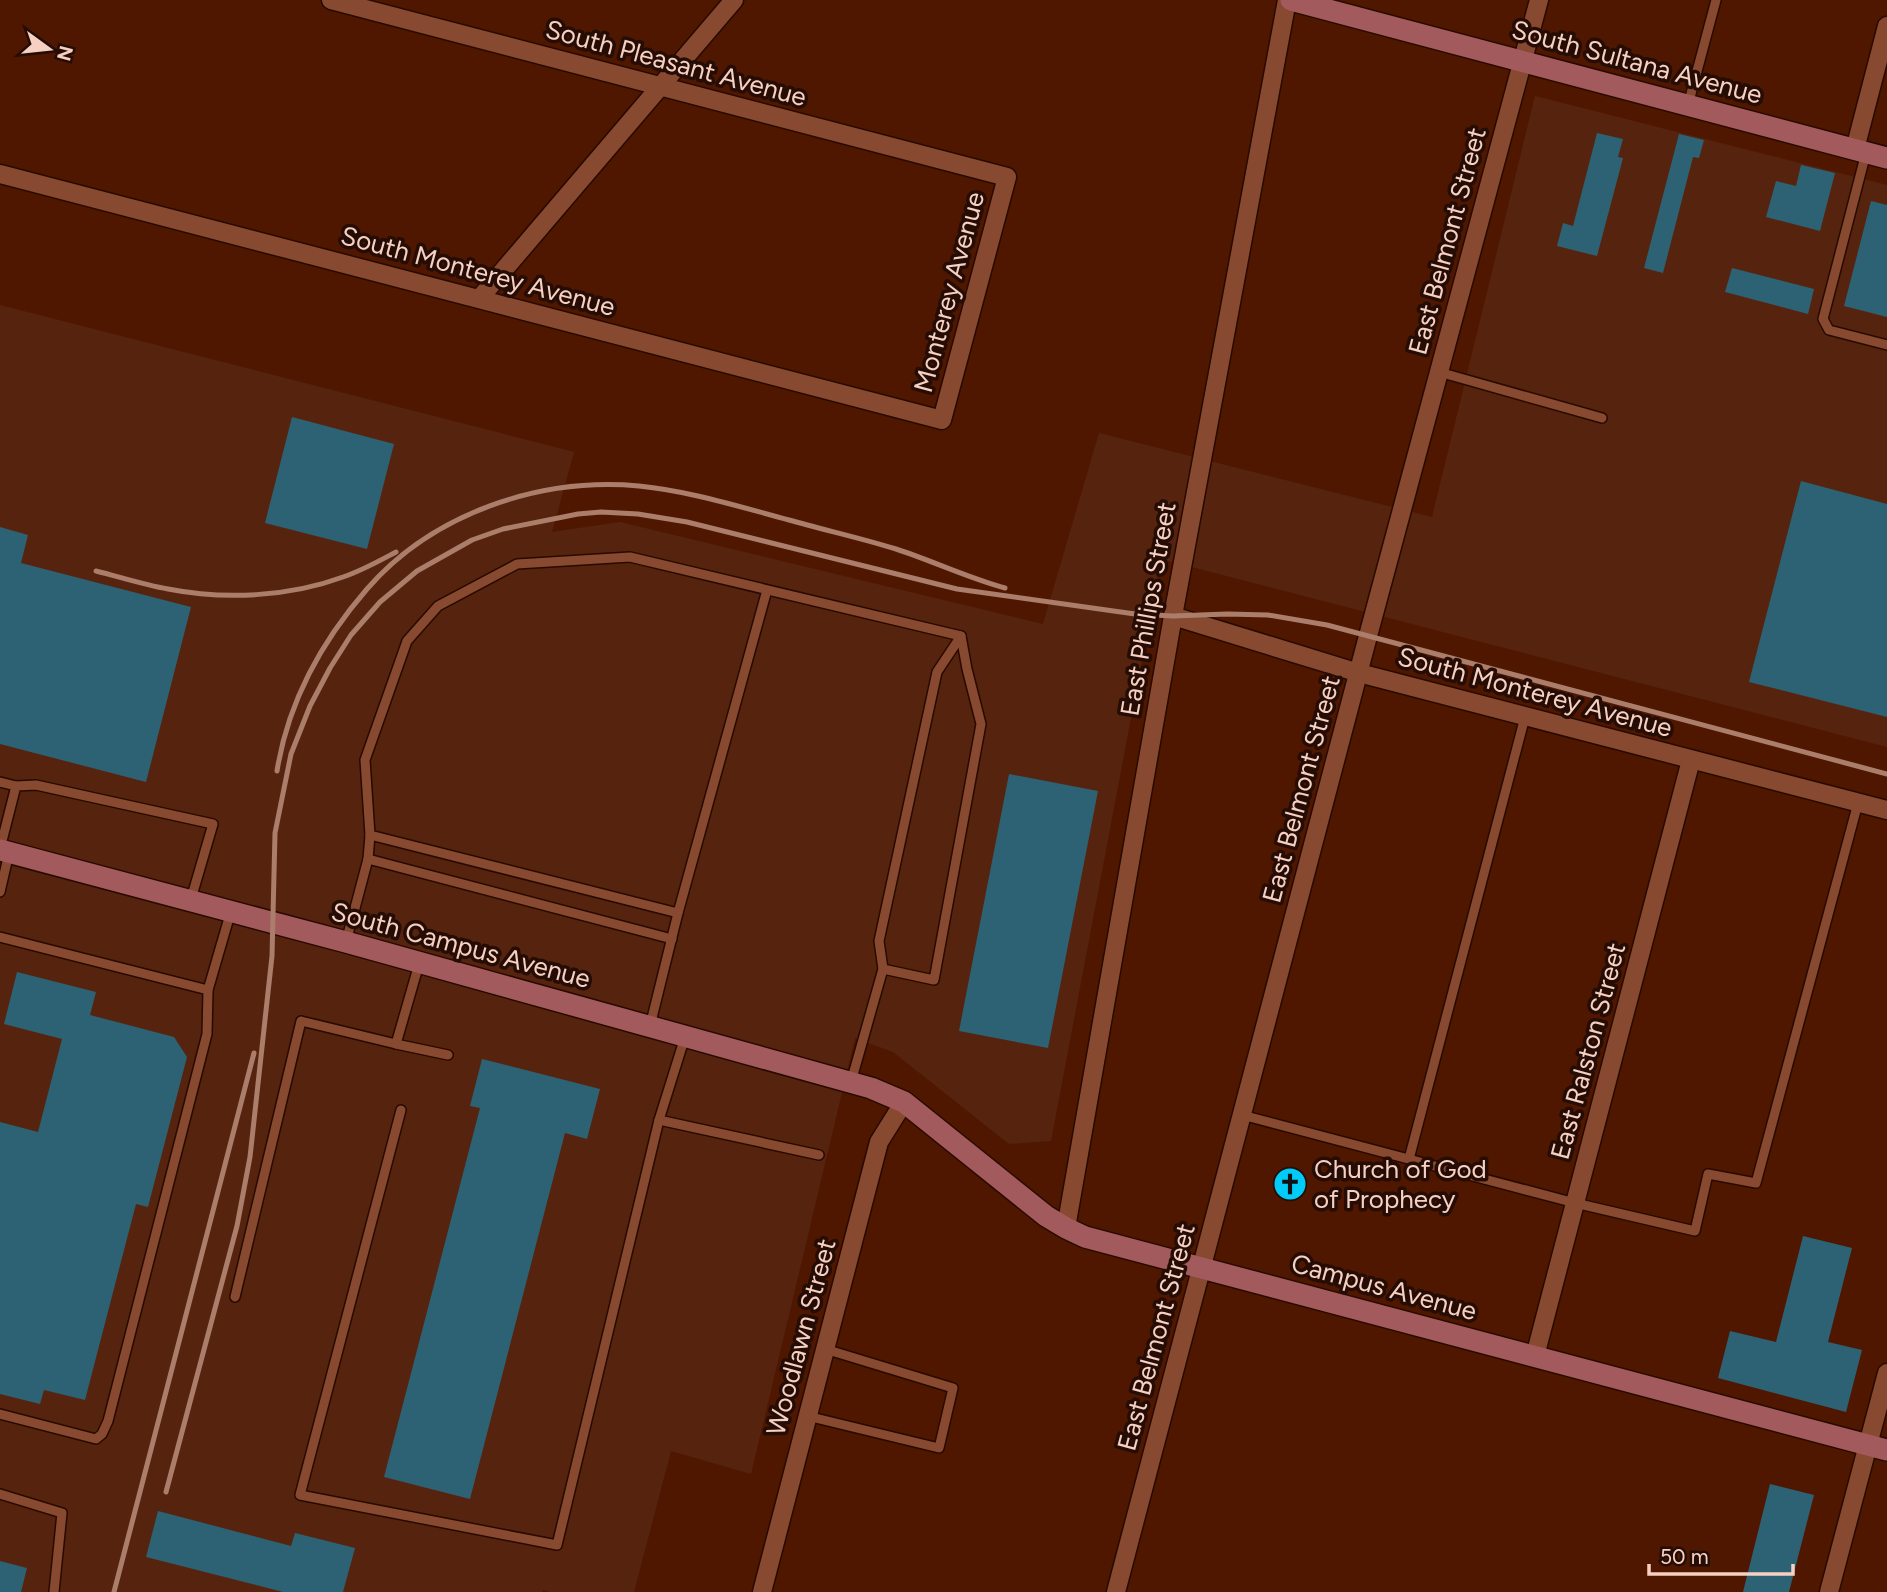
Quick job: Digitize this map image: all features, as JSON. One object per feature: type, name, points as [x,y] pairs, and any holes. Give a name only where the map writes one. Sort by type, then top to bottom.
[{"type":"street","name":"South Pleasant Avenue","points":[[331,0],[1007,177]]},
{"type":"street","points":[[479,299],[734,0]]},
{"type":"street","name":"South Sultana Avenue","points":[[1289,0],[1869,153]]},
{"type":"street","name":"East Phillips Street","points":[[1066,1228],[1173,617],[1289,0]]},
{"type":"street","name":"East Belmont Street","points":[[1116,1592],[1539,0]]},
{"type":"street","points":[[1869,153],[1887,26]]},
{"type":"street","name":"South Monterey Avenue","points":[[0,174],[942,419]]},
{"type":"street","name":"Monterey Avenue","points":[[942,419],[1007,177]]},
{"type":"street","name":"South Monterey Avenue","points":[[1173,617],[1359,673],[1887,810]]},
{"type":"street","name":"East Ralston Street","points":[[1535,1356],[1691,760]]},
{"type":"street","name":"South Campus Avenue","points":[[3,851],[686,1036],[871,1088],[904,1102]]},
{"type":"street","name":"Campus Avenue","points":[[904,1102],[1046,1216],[1085,1237],[1878,1447]]},
{"type":"street","name":"Woodlawn Street","points":[[762,1592],[879,1142],[904,1102]]},
{"type":"street","points":[[1829,1592],[1878,1447],[1887,1373]]},
{"type":"lane","points":[[1688,105],[1716,0]]},
{"type":"lane","points":[[1869,153],[1823,319],[1829,330],[1887,345]]},
{"type":"lane","points":[[1439,372],[1602,418]]},
{"type":"lane","points":[[346,942],[368,859],[370,835],[365,760],[407,641],[438,606],[517,564],[630,556],[961,636]]},
{"type":"lane","points":[[650,1026],[678,913],[767,590]]},
{"type":"lane","points":[[883,969],[934,980],[981,723],[961,636]]},
{"type":"lane","points":[[851,1082],[883,969],[878,941],[937,672],[961,636]]},
{"type":"lane","points":[[1409,1159],[1525,717]]},
{"type":"lane","points":[[0,782],[16,786],[36,785],[213,824],[190,901]]},
{"type":"lane","points":[[0,892],[3,851],[16,786]]},
{"type":"lane","points":[[1242,1115],[1575,1203],[1695,1231],[1708,1174],[1756,1183],[1858,803]]},
{"type":"lane","points":[[370,835],[678,913]]},
{"type":"lane","points":[[368,859],[672,939]]},
{"type":"lane","points":[[0,1414],[96,1439],[102,1434],[112,1407],[207,1034],[208,990],[230,911]]},
{"type":"lane","points":[[0,937],[208,990]]},
{"type":"lane","points":[[396,1044],[419,962]]},
{"type":"lane","points":[[235,1297],[302,1021],[448,1055]]},
{"type":"lane","points":[[401,1110],[300,1496],[558,1545],[659,1120],[686,1036]]},
{"type":"lane","points":[[659,1120],[819,1155]]},
{"type":"lane","points":[[807,1416],[939,1448],[953,1388],[825,1349]]},
{"type":"lane","points":[[0,1494],[62,1513],[54,1592]]},
{"type":"shaded area","points":[[1535,96],[1887,185],[1887,747],[1161,559],[1051,1141],[1009,1144],[893,1052],[855,1038],[751,1474],[671,1451],[634,1592],[0,1592],[0,305],[574,452],[552,532],[620,522],[1043,624],[1099,433],[1432,517]]},
{"type":"building","points":[[1597,133],[1623,139],[1618,157],[1623,158],[1597,256],[1557,246],[1563,223],[1573,226]]},
{"type":"building","points":[[1679,134],[1704,140],[1699,158],[1693,157],[1663,273],[1644,268]]},
{"type":"building","points":[[1801,165],[1835,173],[1820,231],[1766,217],[1776,181],[1796,186]]},
{"type":"building","points":[[1871,201],[1887,205],[1887,317],[1844,306]]},
{"type":"building","points":[[1732,268],[1814,289],[1808,314],[1725,292]]},
{"type":"building","points":[[292,417],[394,444],[367,549],[265,523]]},
{"type":"building","points":[[1801,481],[1887,504],[1887,717],[1749,682]]},
{"type":"building","points":[[0,527],[28,535],[21,563],[191,607],[146,782],[0,744]]},
{"type":"building","points":[[1009,774],[1098,791],[1048,1048],[959,1031]]},
{"type":"building","points":[[17,972],[96,992],[90,1015],[174,1037],[187,1057],[148,1207],[136,1204],[85,1400],[44,1390],[40,1404],[0,1394],[0,1122],[38,1132],[62,1039],[4,1024]]},
{"type":"building","points":[[482,1059],[600,1089],[587,1139],[565,1133],[470,1499],[384,1477],[480,1108],[470,1106]]},
{"type":"building","points":[[1803,1236],[1852,1248],[1828,1342],[1862,1350],[1846,1412],[1718,1378],[1730,1331],[1776,1342]]},
{"type":"building","points":[[1770,1484],[1814,1495],[1789,1592],[1743,1592]]},
{"type":"building","points":[[158,1511],[291,1546],[295,1533],[355,1548],[343,1592],[283,1592],[146,1557]]},
{"type":"building","points":[[0,1561],[27,1568],[21,1592],[0,1592]]},
{"type":"railway","points":[[277,771],[289,721],[309,674],[335,630],[367,589],[394,562],[423,540],[456,521],[527,495],[602,485],[639,486],[677,492],[883,545],[1005,588]]},
{"type":"railway","points":[[166,1492],[237,1226],[250,1157],[272,956],[275,833],[291,754],[310,706],[351,635],[380,602],[417,571],[472,540],[503,529],[578,514],[638,514],[687,522],[957,589],[1135,614],[1268,615],[1327,625],[1887,774]]},
{"type":"railway","points":[[96,571],[189,592],[256,595],[322,584],[356,572],[396,552]]},
{"type":"railway","points":[[114,1592],[254,1053]]},
{"type":"place","name":"Church of God of Prophecy","points":[[1290,1184]]}]
